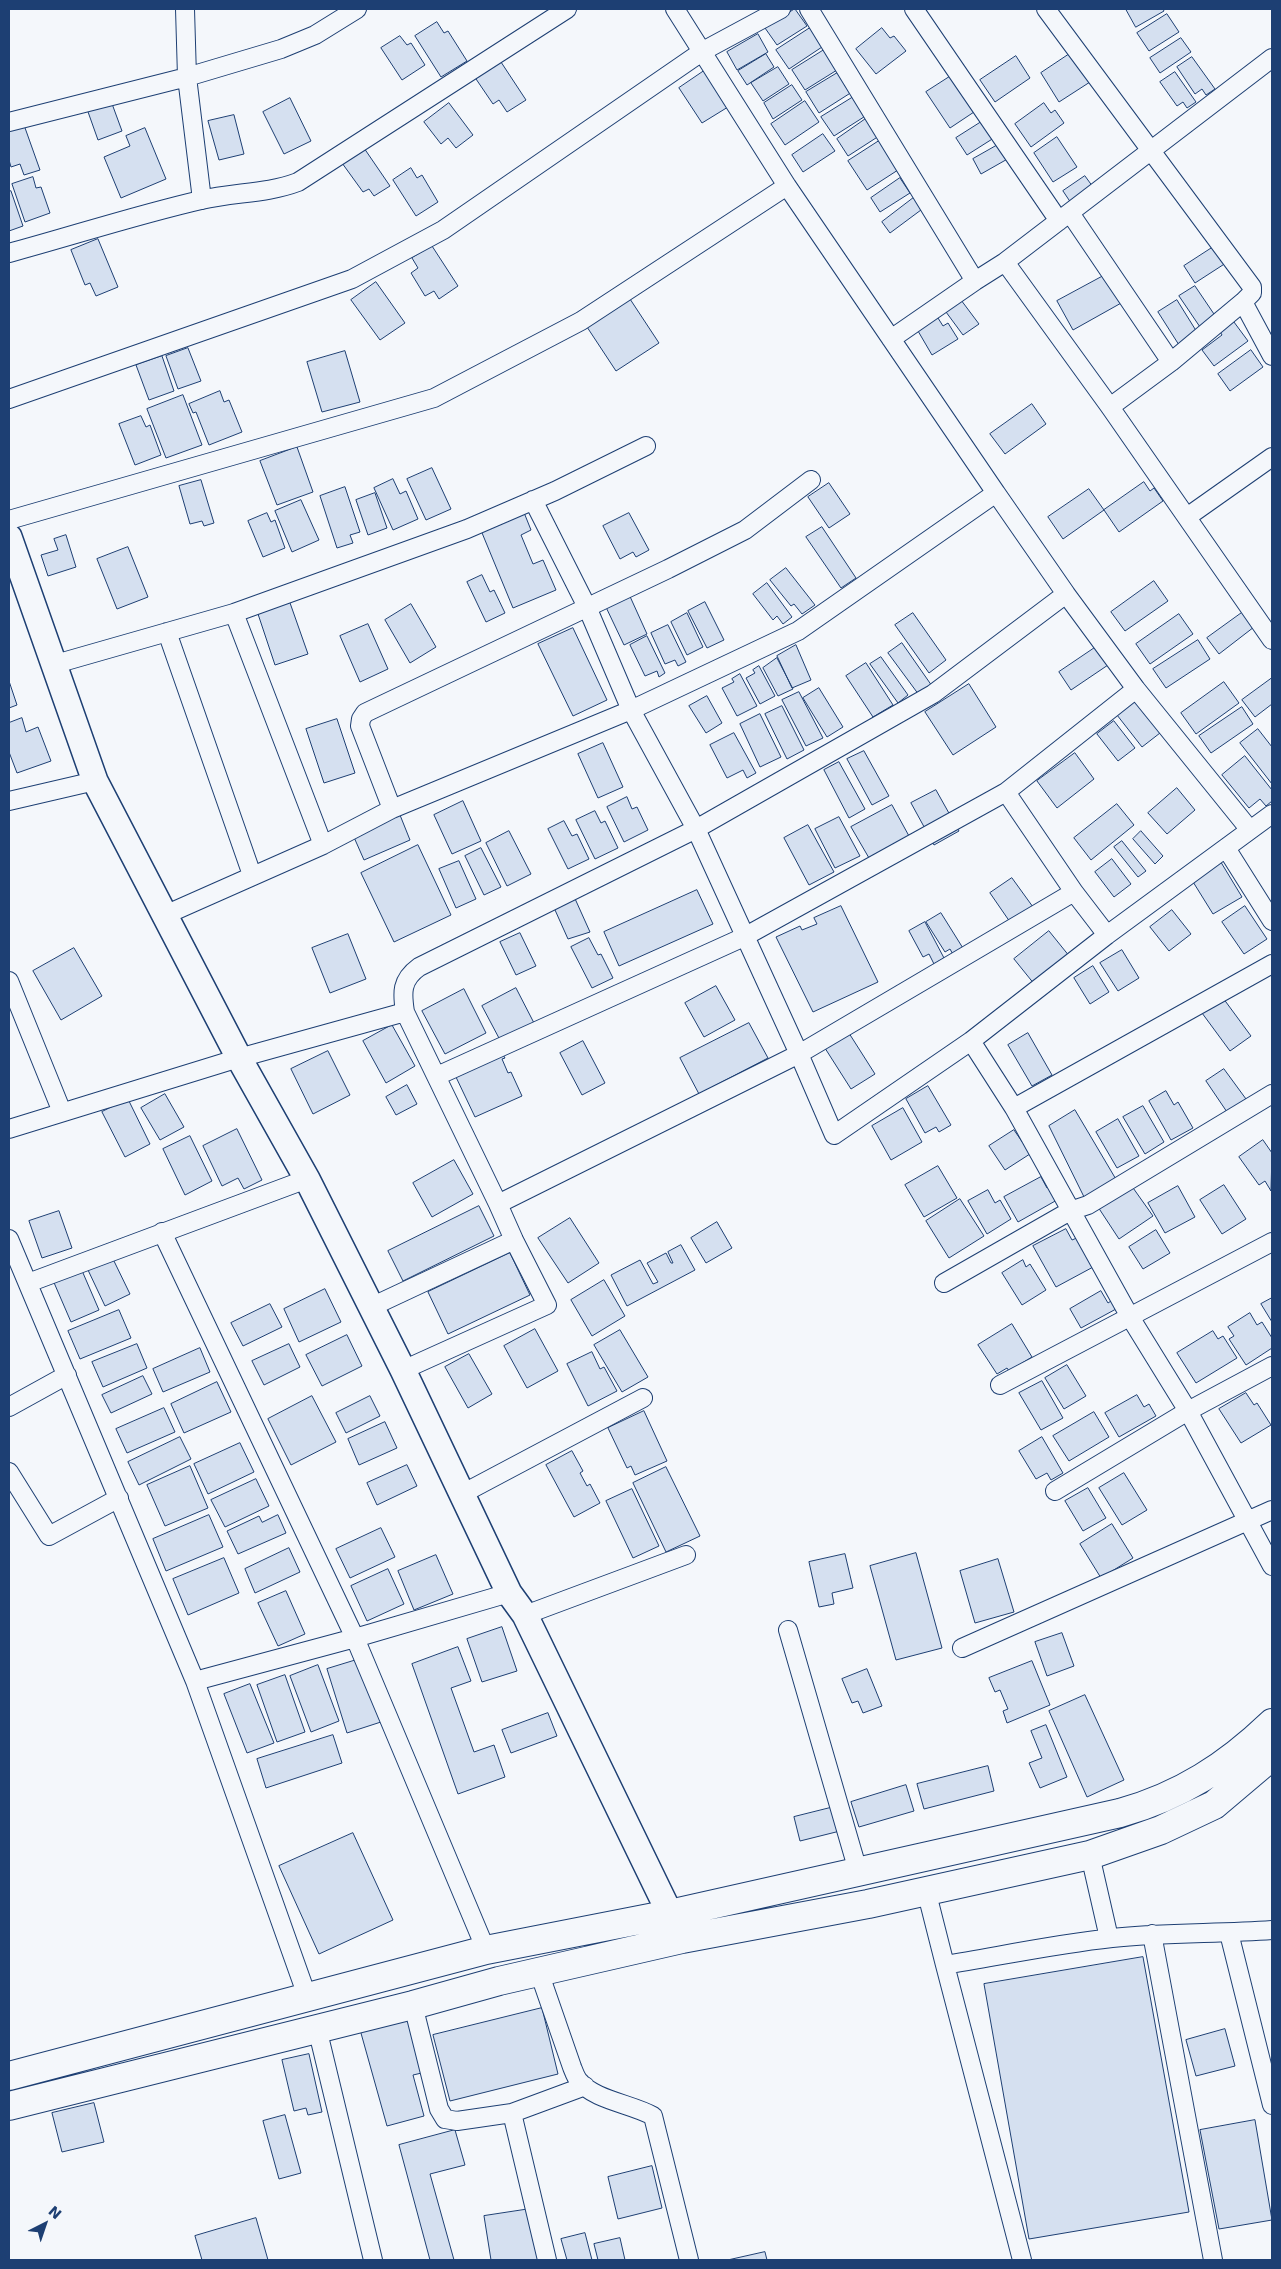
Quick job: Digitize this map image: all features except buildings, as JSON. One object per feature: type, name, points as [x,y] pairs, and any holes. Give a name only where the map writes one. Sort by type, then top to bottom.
[{"type":"highway","points":[[9,2076],[486,1950],[670,1914],[1148,1805],[1202,1779],[1235,1755],[1272,1723]]},
{"type":"highway","points":[[9,2106],[539,1972],[682,1939],[868,1904],[1090,1855],[1161,1830],[1214,1805],[1272,1756]]},
{"type":"street","points":[[185,9],[187,77],[202,200]]},
{"type":"street","points":[[9,122],[187,77],[302,41],[357,9]]},
{"type":"street","points":[[9,253],[202,200],[261,192],[298,182],[567,9]]},
{"type":"street","points":[[676,9],[787,186],[1066,594],[1136,689],[1250,830]]},
{"type":"street","points":[[9,399],[352,279],[443,230],[753,16],[781,9]]},
{"type":"street","points":[[810,9],[975,281]]},
{"type":"street","points":[[914,9],[1171,362]]},
{"type":"street","points":[[1046,9],[1250,282],[1252,293],[1171,362],[1110,407]]},
{"type":"street","points":[[891,338],[1005,262],[1272,58]]},
{"type":"street","points":[[9,520],[434,398],[581,321],[787,186]]},
{"type":"street","points":[[1005,262],[1269,629]]},
{"type":"street","points":[[1243,302],[1272,356]]},
{"type":"street","points":[[52,665],[234,613],[466,529],[533,500],[646,446]]},
{"type":"street","points":[[1187,517],[1272,457]]},
{"type":"street","points":[[392,809],[360,726],[360,719],[365,713],[668,569],[745,530],[811,480]]},
{"type":"street","points":[[164,914],[323,845],[392,809],[631,710],[798,631],[996,493]]},
{"type":"street","points":[[533,500],[587,607],[631,710],[696,829],[799,1054],[834,1136],[972,1041],[1107,935],[1272,814]]},
{"type":"street","points":[[9,536],[52,665],[95,781],[239,1058],[307,1178],[403,1370],[509,1593],[525,1615],[670,1914]]},
{"type":"street","points":[[403,1370],[547,1305],[405,1012],[403,987],[412,972],[696,829],[933,694],[1066,594]]},
{"type":"street","points":[[234,613],[323,845]]},
{"type":"street","points":[[167,632],[252,875]]},
{"type":"street","points":[[437,1076],[744,937],[1006,792],[1136,689]]},
{"type":"street","points":[[9,801],[95,781]]},
{"type":"street","points":[[1006,792],[1074,892],[1107,935]]},
{"type":"street","points":[[1226,848],[1272,921]]},
{"type":"street","points":[[498,1204],[799,1054],[1074,892]]},
{"type":"street","points":[[1014,1108],[1272,964]]},
{"type":"street","points":[[9,981],[62,1112]]},
{"type":"street","points":[[9,1129],[239,1058],[405,1012]]},
{"type":"street","points":[[972,1041],[1014,1108],[1070,1212],[1130,1317],[1188,1411],[1272,1566]]},
{"type":"street","points":[[944,1282],[1070,1212],[1088,1205],[1272,1094]]},
{"type":"street","points":[[28,1283],[307,1178]]},
{"type":"street","points":[[162,1232],[355,1638],[486,1950]]},
{"type":"street","points":[[9,1239],[195,1681],[306,1996]]},
{"type":"street","points":[[371,1307],[514,1240]]},
{"type":"street","points":[[1000,1385],[1272,1242]]},
{"type":"street","points":[[1055,1491],[1188,1411],[1272,1366]]},
{"type":"street","points":[[9,1407],[67,1375]]},
{"type":"street","points":[[462,1494],[643,1398]]},
{"type":"street","points":[[9,1472],[49,1536],[119,1498]]},
{"type":"street","points":[[962,1648],[1272,1510]]},
{"type":"street","points":[[525,1615],[686,1555]]},
{"type":"street","points":[[195,1681],[355,1638],[509,1593]]},
{"type":"street","points":[[788,1630],[858,1871]]},
{"type":"street","points":[[1090,1855],[1109,1938]]},
{"type":"street","points":[[926,1890],[1022,2260]]},
{"type":"street","points":[[945,1965],[1109,1938],[1152,1934],[1229,1933],[1272,1930]]},
{"type":"street","points":[[1229,1933],[1272,2105]]},
{"type":"street","points":[[1152,1934],[1213,2260]]},
{"type":"street","points":[[539,1972],[572,2068],[579,2082],[594,2094],[640,2108],[653,2116],[689,2260]]},
{"type":"street","points":[[413,2005],[439,2109],[445,2119],[457,2121],[512,2113],[585,2086]]},
{"type":"street","points":[[317,2028],[373,2260]]},
{"type":"street","points":[[512,2113],[547,2260]]}]
